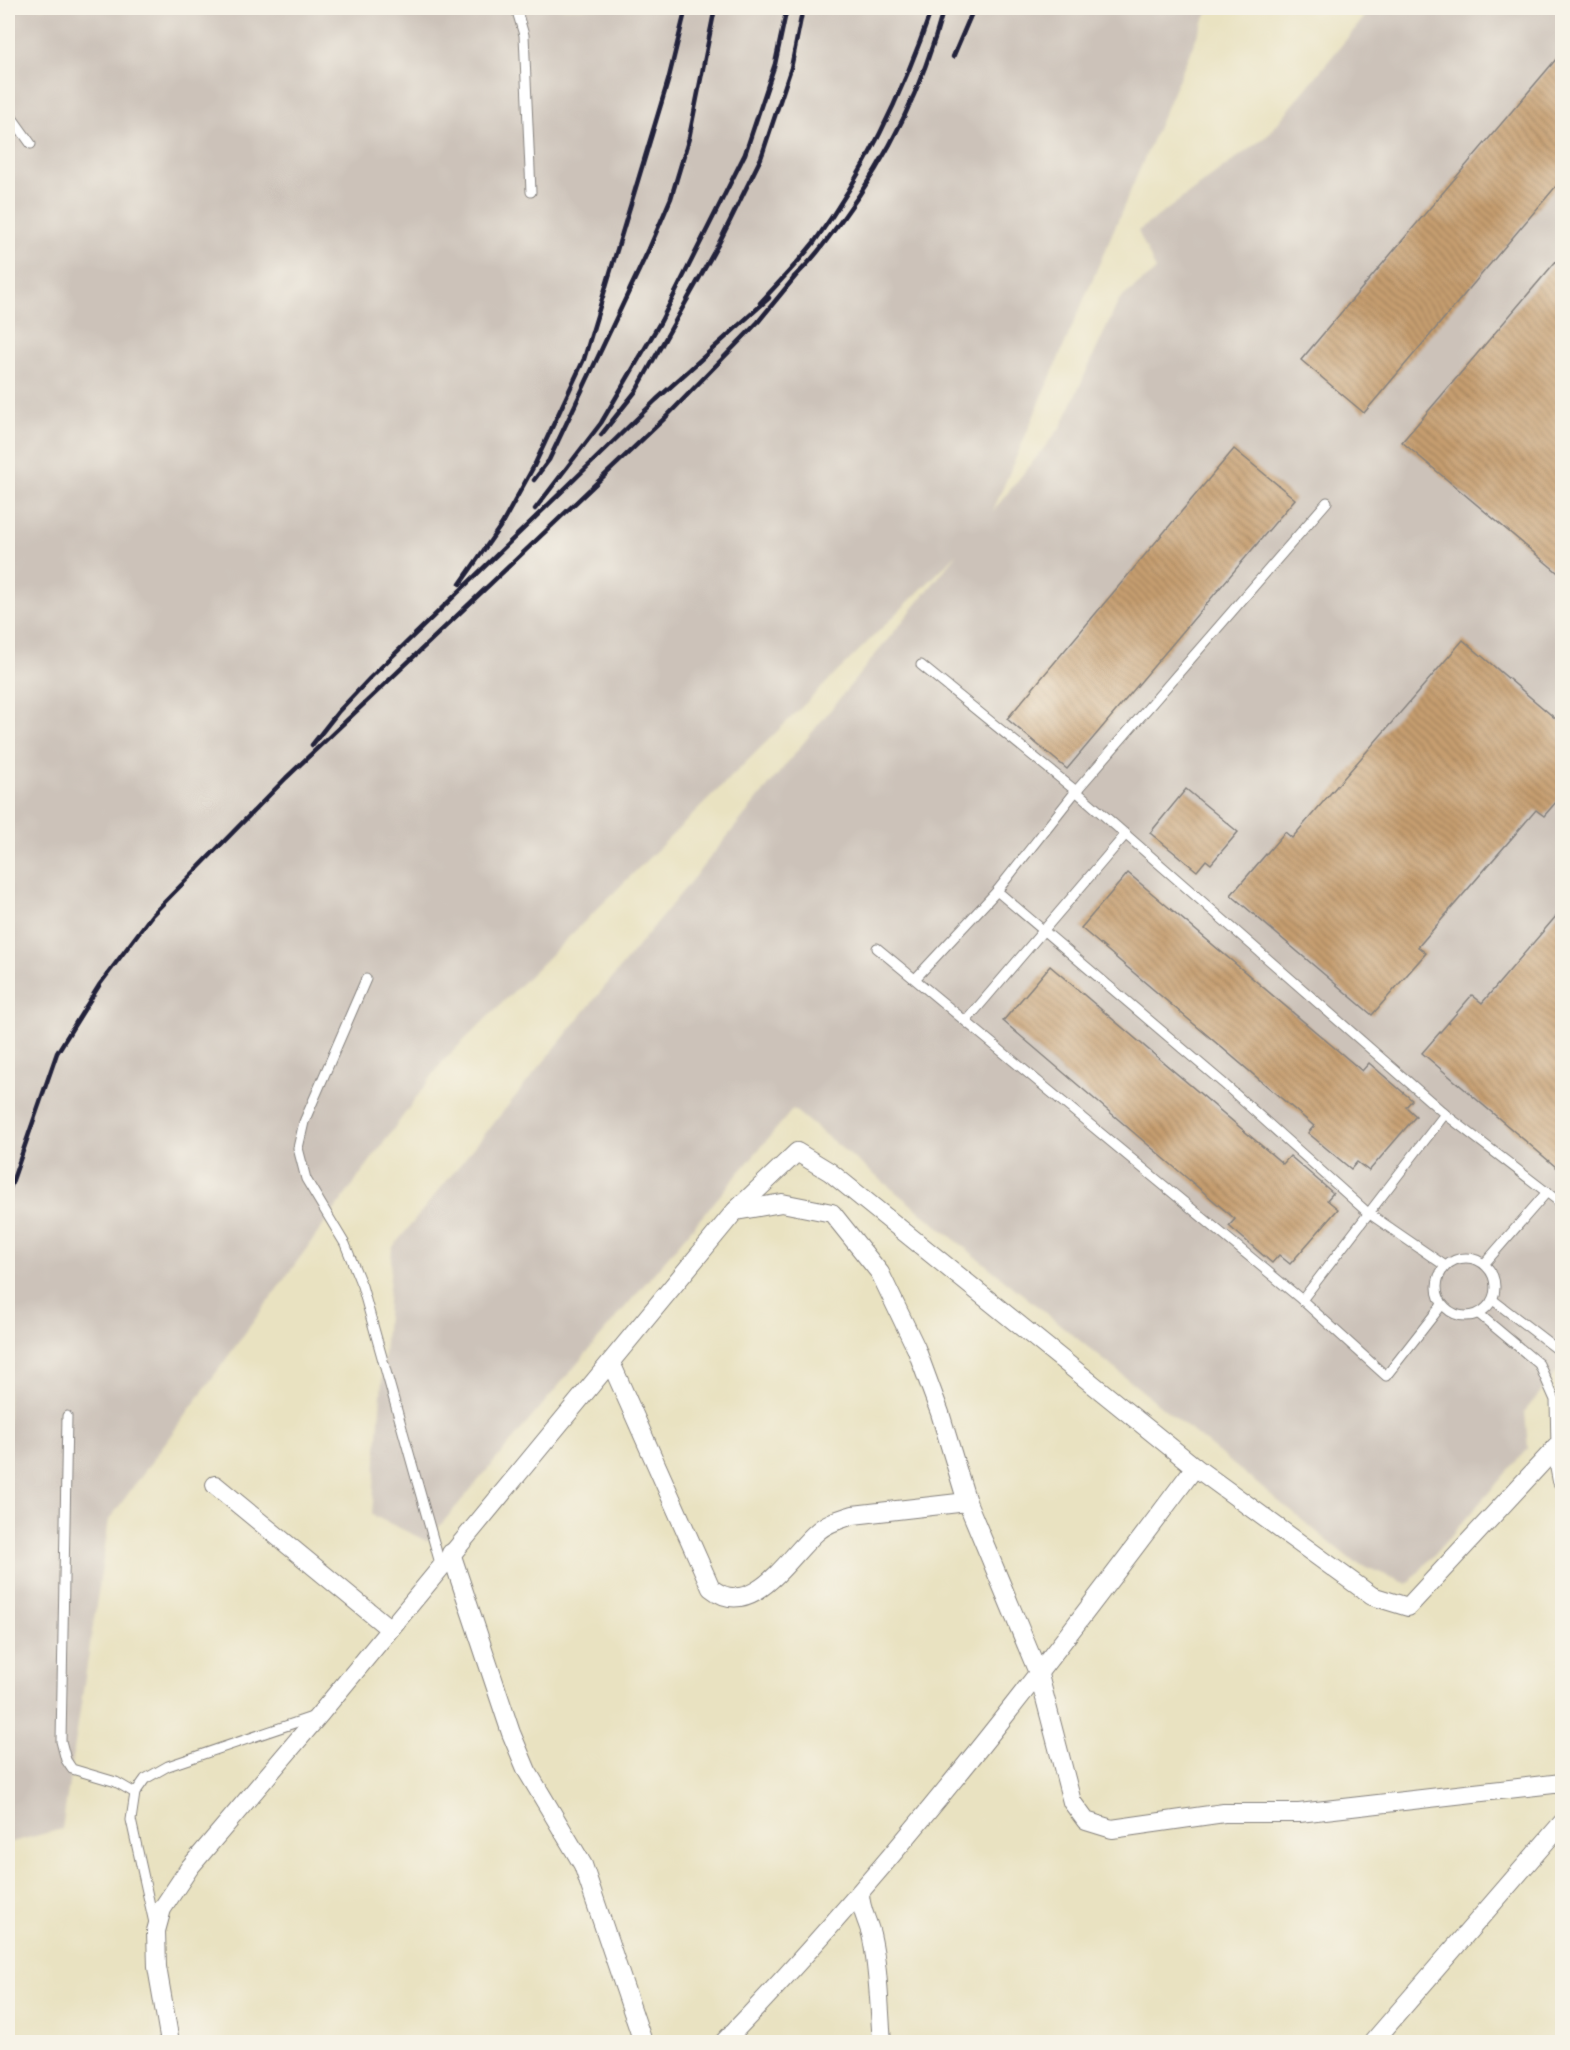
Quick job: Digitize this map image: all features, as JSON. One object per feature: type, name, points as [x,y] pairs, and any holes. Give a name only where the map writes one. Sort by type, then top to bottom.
[{"type":"street","points":[[170,2043],[157,1967],[156,1931],[162,1908],[189,1867],[320,1714],[735,1211],[797,1152],[830,1172],[1196,1467],[1372,1596],[1408,1607],[1559,1445]]},
{"type":"street","points":[[735,1211],[782,1203],[832,1214],[880,1274],[916,1348],[940,1413],[967,1502],[1039,1675],[1072,1802],[1086,1821],[1112,1829],[1224,1813],[1299,1813],[1563,1783]]},
{"type":"street","points":[[611,1363],[711,1588],[721,1597],[735,1598],[748,1595],[763,1587],[819,1530],[835,1521],[853,1515],[967,1502]]},
{"type":"street","points":[[1559,1445],[1563,1481]]},
{"type":"street","points":[[724,2043],[860,1893],[1039,1675],[1196,1467]]},
{"type":"street","points":[[215,1485],[390,1629]]},
{"type":"street","points":[[446,1560],[527,1771],[583,1865],[643,2043]]},
{"type":"street","points":[[1372,2043],[1563,1823]]},
{"type":"street","points":[[860,1893],[860,1909],[870,1932],[876,1970],[882,2043]]},
{"type":"lane","points":[[516,8],[524,35],[531,192]]},
{"type":"lane","points":[[8,112],[31,144]]},
{"type":"lane","points":[[915,978],[998,891],[1076,791],[1327,502]]},
{"type":"lane","points":[[921,665],[1076,791],[1444,1114],[1563,1204]]},
{"type":"lane","points":[[966,1021],[1126,834]]},
{"type":"lane","points":[[998,891],[1223,1083],[1367,1212],[1444,1265]]},
{"type":"lane","points":[[877,948],[1302,1300],[1386,1376],[1441,1306]]},
{"type":"lane","points":[[366,979],[304,1122],[298,1148],[306,1179],[345,1244],[362,1286],[446,1560]]},
{"type":"lane","points":[[1302,1300],[1444,1114]]},
{"type":"lane","points":[[1485,1263],[1547,1192]]},
{"type":"lane","points":[[1464,1256],[1485,1263],[1496,1280],[1493,1300],[1479,1314],[1458,1317],[1441,1306],[1435,1285],[1444,1265],[1464,1256]]},
{"type":"lane","points":[[1493,1300],[1563,1353]]},
{"type":"lane","points":[[1479,1314],[1539,1364],[1555,1400],[1559,1445]]},
{"type":"lane","points":[[67,1416],[61,1741],[66,1760],[72,1769],[116,1782],[135,1793]]},
{"type":"lane","points":[[156,1931],[131,1820],[135,1793],[145,1779],[168,1766],[320,1714]]},
{"type":"shaded area","points":[[8,8],[1209,8],[993,511],[1061,427],[1119,300],[1156,270],[1138,231],[1268,135],[1372,8],[1562,8],[1562,1366],[1525,1411],[1528,1448],[1408,1584],[1354,1562],[793,1109],[427,1541],[372,1515],[392,1248],[959,552],[443,1061],[109,1520],[62,1829],[8,1843]]},
{"type":"building","points":[[1563,51],[1563,178],[1364,413],[1301,360]]},
{"type":"building","points":[[1563,253],[1563,577],[1402,442]]},
{"type":"building","points":[[1234,449],[1295,499],[1067,769],[1007,719]]},
{"type":"building","points":[[1463,640],[1563,725],[1563,794],[1544,816],[1536,810],[1418,947],[1426,953],[1372,1015],[1231,895],[1285,832],[1292,838]]},
{"type":"building","points":[[1186,789],[1238,832],[1211,864],[1206,860],[1197,871],[1150,833]]},
{"type":"building","points":[[1128,873],[1362,1071],[1369,1063],[1412,1100],[1406,1107],[1416,1116],[1369,1171],[1357,1162],[1351,1169],[1308,1133],[1314,1126],[1081,928]]},
{"type":"building","points":[[1563,908],[1563,1173],[1422,1053],[1472,995],[1482,1003]]},
{"type":"building","points":[[1050,966],[1283,1164],[1290,1156],[1333,1193],[1327,1200],[1338,1209],[1290,1264],[1279,1255],[1272,1263],[1229,1226],[1235,1219],[1003,1021]]},
{"type":"railway","points":[[460,584],[502,524],[534,466],[584,359],[668,81],[686,8]]},
{"type":"railway","points":[[534,480],[549,460],[671,198],[689,138],[715,8]]},
{"type":"railway","points":[[535,509],[601,423],[661,321],[745,154],[775,64],[787,8]]},
{"type":"railway","points":[[601,435],[636,391],[719,243],[761,158],[791,68],[803,8]]},
{"type":"railway","points":[[760,303],[815,241],[851,187],[896,99],[932,8]]},
{"type":"railway","points":[[794,277],[841,221],[890,145],[915,93],[944,8]]},
{"type":"railway","points":[[953,57],[974,8]]},
{"type":"railway","points":[[8,1194],[57,1053],[100,984],[152,915],[286,778],[666,417],[758,322],[799,272]]},
{"type":"railway","points":[[312,745],[338,712],[370,678],[656,400],[769,298]]}]
